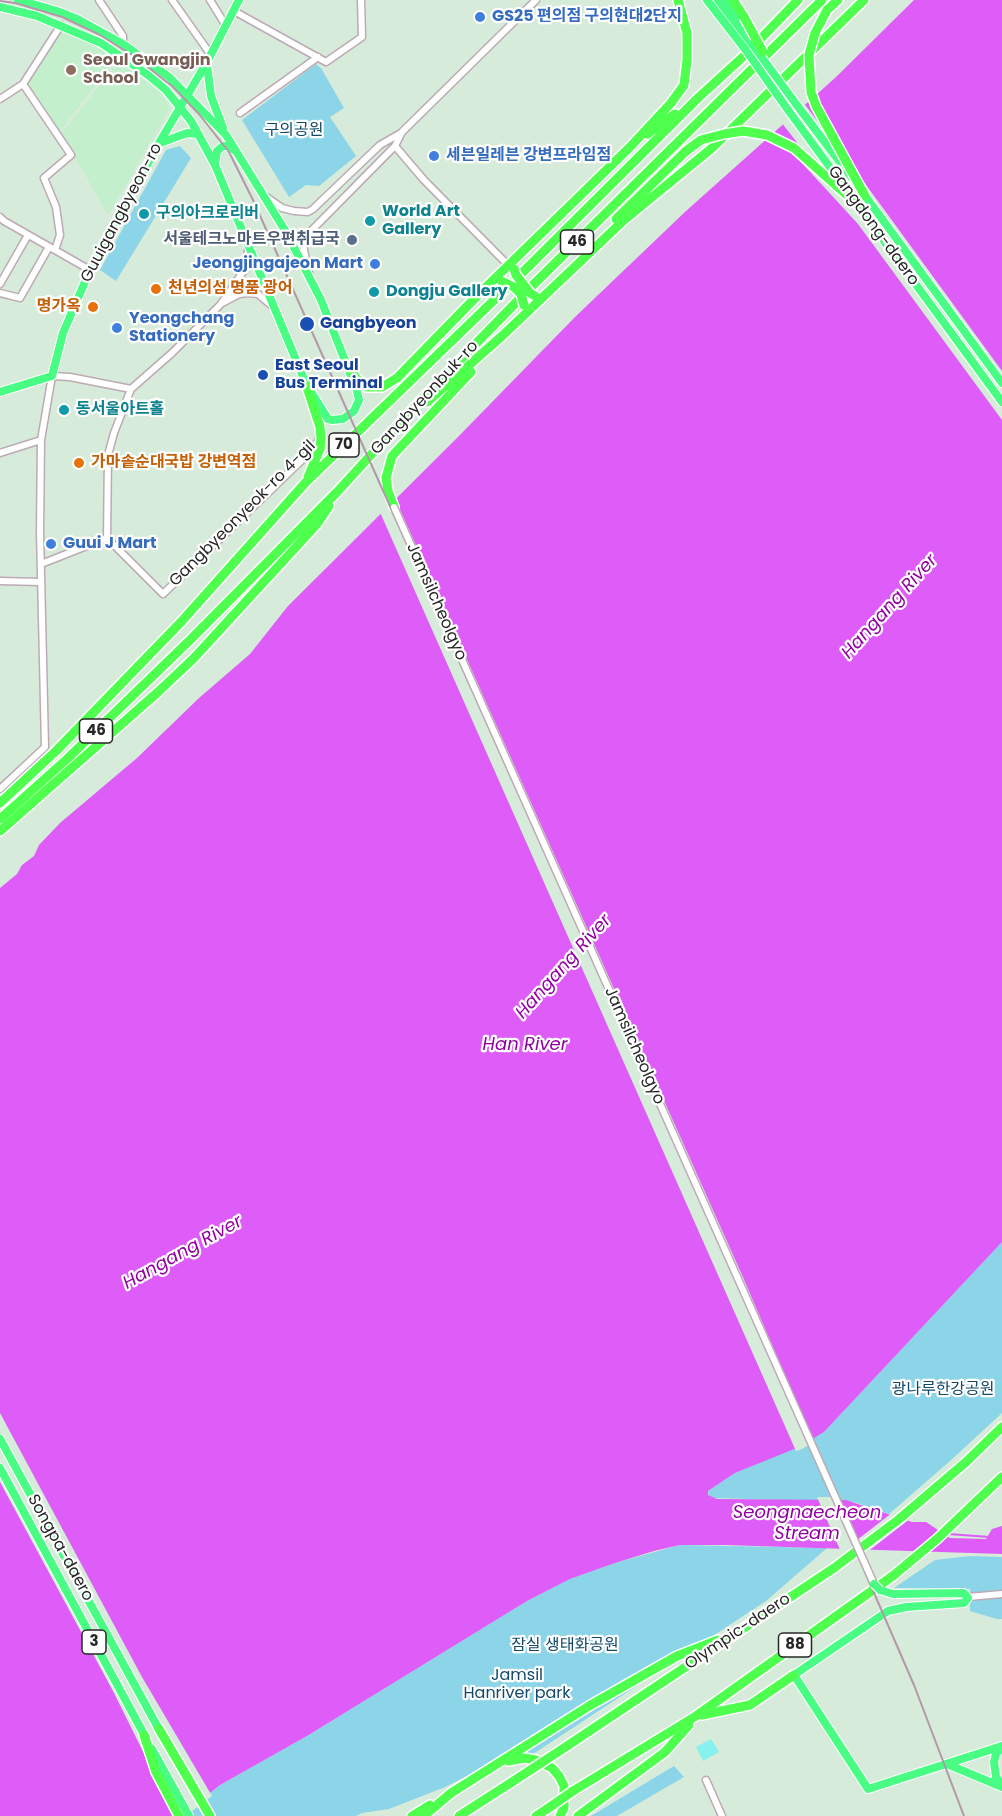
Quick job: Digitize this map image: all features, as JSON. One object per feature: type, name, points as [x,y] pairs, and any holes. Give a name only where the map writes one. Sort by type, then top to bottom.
[{"type":"highway","points":[[346,362],[356,378],[367,387],[378,388],[397,378],[630,147],[671,103],[684,85],[687,60],[687,33],[678,0]]},
{"type":"highway","points":[[734,0],[763,52]]},
{"type":"highway","name":"Gangbyeonbuk-ro","points":[[0,803],[57,750],[181,622],[306,482],[699,97],[745,55],[798,0]]},
{"type":"highway","name":"Gangbyeonbuk-ro","points":[[0,819],[67,759],[190,640],[338,491],[534,284],[822,0]]},
{"type":"highway","points":[[838,0],[827,10],[815,33],[809,55],[811,92],[816,106],[865,196]]},
{"type":"highway","points":[[402,422],[459,376],[522,318],[540,296],[624,220],[712,148],[864,0]]},
{"type":"highway","points":[[630,147],[699,97]]},
{"type":"highway","points":[[568,272],[609,226],[686,151],[701,141],[724,134],[743,131],[767,135],[794,148],[859,206]]},
{"type":"highway","points":[[512,264],[516,275],[530,293],[540,296]]},
{"type":"highway","points":[[496,281],[508,282],[520,294],[524,305],[522,318]]},
{"type":"highway","points":[[394,507],[386,478],[392,456],[479,364],[502,336]]},
{"type":"highway","points":[[389,402],[397,378]]},
{"type":"highway","points":[[306,384],[320,427],[321,438],[320,449],[306,482]]},
{"type":"highway","points":[[0,831],[194,658],[317,525],[338,491]]},
{"type":"highway","name":"Olympic-daero","points":[[459,1816],[834,1568],[898,1520],[966,1462],[1002,1427]]},
{"type":"highway","name":"88","points":[[536,1816],[696,1716],[894,1575],[937,1539],[1000,1479]]},
{"type":"highway","points":[[412,1816],[446,1797],[589,1706],[677,1656],[735,1634]]},
{"type":"highway","points":[[578,1816],[665,1752],[696,1716],[750,1705],[794,1675]]},
{"type":"highway","points":[[159,1729],[208,1816]]},
{"type":"highway","points":[[144,1735],[156,1772],[179,1816]]},
{"type":"highway","points":[[497,1764],[524,1758],[536,1760],[552,1768],[564,1786],[564,1808],[560,1816]]},
{"type":"highway","points":[[424,1816],[446,1797]]},
{"type":"main road","points":[[18,0],[77,19],[123,44],[148,61],[188,95],[226,135]]},
{"type":"main road","name":"Guuigangbyeon-ro","points":[[52,376],[63,333],[90,270],[159,143],[209,59],[239,0]]},
{"type":"main road","points":[[707,0],[748,46]]},
{"type":"main road","points":[[718,0],[748,46]]},
{"type":"main road","points":[[726,0],[744,20]]},
{"type":"main road","points":[[0,7],[37,16],[101,43],[166,90],[196,131],[215,165],[306,384],[328,419],[347,416],[354,411],[359,400],[346,362],[321,300],[286,232],[226,135],[211,96],[209,59]]},
{"type":"main road","name":"Gangdong-daero","points":[[748,46],[774,73],[1002,382]]},
{"type":"main road","name":"Gangdong-daero","points":[[748,46],[859,206],[1002,402]]},
{"type":"main road","points":[[763,52],[774,73]]},
{"type":"main road","points":[[196,131],[196,121],[203,116],[210,119]]},
{"type":"main road","points":[[159,143],[196,131]]},
{"type":"main road","points":[[215,165],[217,151],[223,146],[228,146],[235,151]]},
{"type":"main road","points":[[0,392],[52,376]]},
{"type":"main road","name":"Songpa-daero","points":[[0,1439],[159,1729]]},
{"type":"main road","name":"Songpa-daero","points":[[0,1468],[189,1816]]},
{"type":"main road","points":[[877,1587],[893,1594],[964,1593],[968,1597],[964,1603],[906,1607],[888,1611],[794,1675],[868,1789],[1002,1746]]},
{"type":"main road","points":[[1002,1746],[994,1762],[996,1776],[1002,1786]]},
{"type":"main road","points":[[947,1764],[1002,1786]]},
{"type":"street","points":[[172,0],[209,59]]},
{"type":"street","points":[[210,0],[226,26]]},
{"type":"street","points":[[234,11],[326,62],[362,37],[361,0]]},
{"type":"street","points":[[263,195],[282,208],[308,212],[380,145],[401,133],[536,0]]},
{"type":"street","points":[[103,1],[123,36],[123,44]]},
{"type":"street","points":[[0,99],[23,84],[61,25]]},
{"type":"street","points":[[240,113],[318,57]]},
{"type":"street","points":[[0,293],[20,298],[60,235],[56,207],[44,178],[71,155],[23,84]]},
{"type":"street","points":[[311,282],[303,244],[306,236],[396,146],[401,133]]},
{"type":"street","points":[[396,146],[424,180],[512,264]]},
{"type":"street","points":[[1,222],[90,270]]},
{"type":"street","points":[[0,284],[28,235]]},
{"type":"street","points":[[41,564],[107,538],[108,455],[131,388],[221,304],[245,269],[249,245]]},
{"type":"street","points":[[221,304],[239,294],[258,294],[275,309]]},
{"type":"street","points":[[52,376],[131,388]]},
{"type":"street","name":"Guuigangbyeon-ro","points":[[0,789],[45,747],[40,440],[52,376]]},
{"type":"street","name":"Gangbyeonyeok-ro 4-gil","points":[[107,538],[162,594],[305,457],[321,438]]},
{"type":"street","points":[[0,453],[40,440]]},
{"type":"street","name":"Jamsilcheolgyo","points":[[394,507],[877,1587]]},
{"type":"street","points":[[0,581],[41,582]]},
{"type":"street","points":[[968,1597],[1002,1594]]},
{"type":"street","points":[[706,1780],[722,1816]]},
{"type":"shaded area","name":"Seoul Gwangjin School","points":[[69,33],[117,58],[60,131],[27,89],[26,83],[61,34]]},
{"type":"shaded area","points":[[119,61],[160,93],[170,108],[109,214],[75,157],[77,155],[61,134]]},
{"type":"shaded area","points":[[711,1739],[719,1752],[703,1761],[696,1747]]},
{"type":"green space","name":"구의공원","points":[[316,64],[321,68],[344,108],[330,117],[356,156],[319,186],[306,185],[289,197],[242,120]]},
{"type":"green space","name":"구의아크로리버","points":[[180,146],[191,158],[116,281],[100,270],[166,150]]},
{"type":"green space","name":"광나루한강공원","points":[[1002,1242],[1002,1413],[950,1461],[889,1514],[854,1502],[709,1497],[708,1491],[735,1473],[785,1452],[824,1432]]},
{"type":"green space","name":"Jamsil Hanriver park","points":[[680,1545],[827,1548],[766,1601],[533,1754],[519,1753],[497,1761],[445,1787],[389,1809],[356,1816],[181,1816],[220,1785],[307,1736],[527,1601],[570,1579],[615,1563]]},
{"type":"green space","points":[[970,1556],[1002,1557],[1002,1619],[970,1611],[970,1589],[894,1588],[935,1560]]},
{"type":"green space","points":[[674,1766],[684,1777],[617,1816],[591,1816]]},
{"type":"water","name":"Han River","points":[[914,0],[1002,0],[1002,1242],[824,1432],[799,1447],[735,1473],[708,1491],[708,1495],[717,1499],[846,1500],[912,1522],[926,1522],[950,1538],[986,1539],[992,1529],[1002,1526],[1002,1554],[725,1545],[680,1545],[654,1551],[570,1579],[527,1601],[307,1736],[220,1785],[181,1816],[0,1816],[0,888],[34,856],[39,845],[60,823],[137,758],[199,698],[250,654],[288,606],[575,317],[686,211],[835,78]]},
{"type":"pier","points":[[803,102],[825,131],[820,106],[861,178],[1002,371],[1002,420],[858,224],[791,150],[764,137],[770,131],[803,150],[781,122]]},
{"type":"pier","points":[[394,496],[742,1275],[814,1442],[800,1450],[796,1451],[379,510]]},
{"type":"pier","points":[[0,1413],[142,1677],[212,1796],[186,1816],[175,1816],[113,1691],[0,1482]]},
{"type":"pier","points":[[817,1497],[838,1497],[857,1540],[893,1512],[911,1518],[866,1553],[841,1552]]},
{"type":"waterway","name":"Seongnaecheon Stream","points":[[948,1534],[990,1537]]},
{"type":"railway","points":[[0,1],[15,3],[62,17],[100,35],[135,57],[172,86],[199,114],[229,152],[253,200],[808,1441],[914,1685],[964,1816]]},
{"type":"place","name":"GS25 편의점 구의현대2단지","points":[[480,17]]},
{"type":"place","name":"Seoul Gwangjin School","points":[[71,70]]},
{"type":"place","name":"세븐일레븐 강변프라임점","points":[[434,156]]},
{"type":"place","name":"구의아크로리버","points":[[144,214]]},
{"type":"place","name":"World Art Gallery","points":[[370,221]]},
{"type":"place","name":"서울테크노마트우편취급국","points":[[352,240]]},
{"type":"place","name":"Jeongjingajeon Mart","points":[[375,264]]},
{"type":"place","name":"천년의섬 명품 광어","points":[[156,289]]},
{"type":"place","name":"Dongju Gallery","points":[[374,292]]},
{"type":"place","name":"명가옥","points":[[93,307]]},
{"type":"place","name":"Gangbyeon","points":[[307,324]]},
{"type":"place","name":"Yeongchang Stationery","points":[[117,328]]},
{"type":"place","name":"East Seoul Bus Terminal","points":[[263,375]]},
{"type":"place","name":"동서울아트홀","points":[[64,410]]},
{"type":"place","name":"가마솥순대국밥 강변역점","points":[[79,463]]},
{"type":"place","name":"Guui J Mart","points":[[51,544]]},
{"type":"water label","name":"Hangang River","points":[[890,607]]},
{"type":"water label","name":"Hangang River","points":[[564,967]]},
{"type":"water label","name":"Hangang River","points":[[183,1253]]},
{"type":"park label","name":"잠실 생태화공원","points":[[565,1646]]}]
